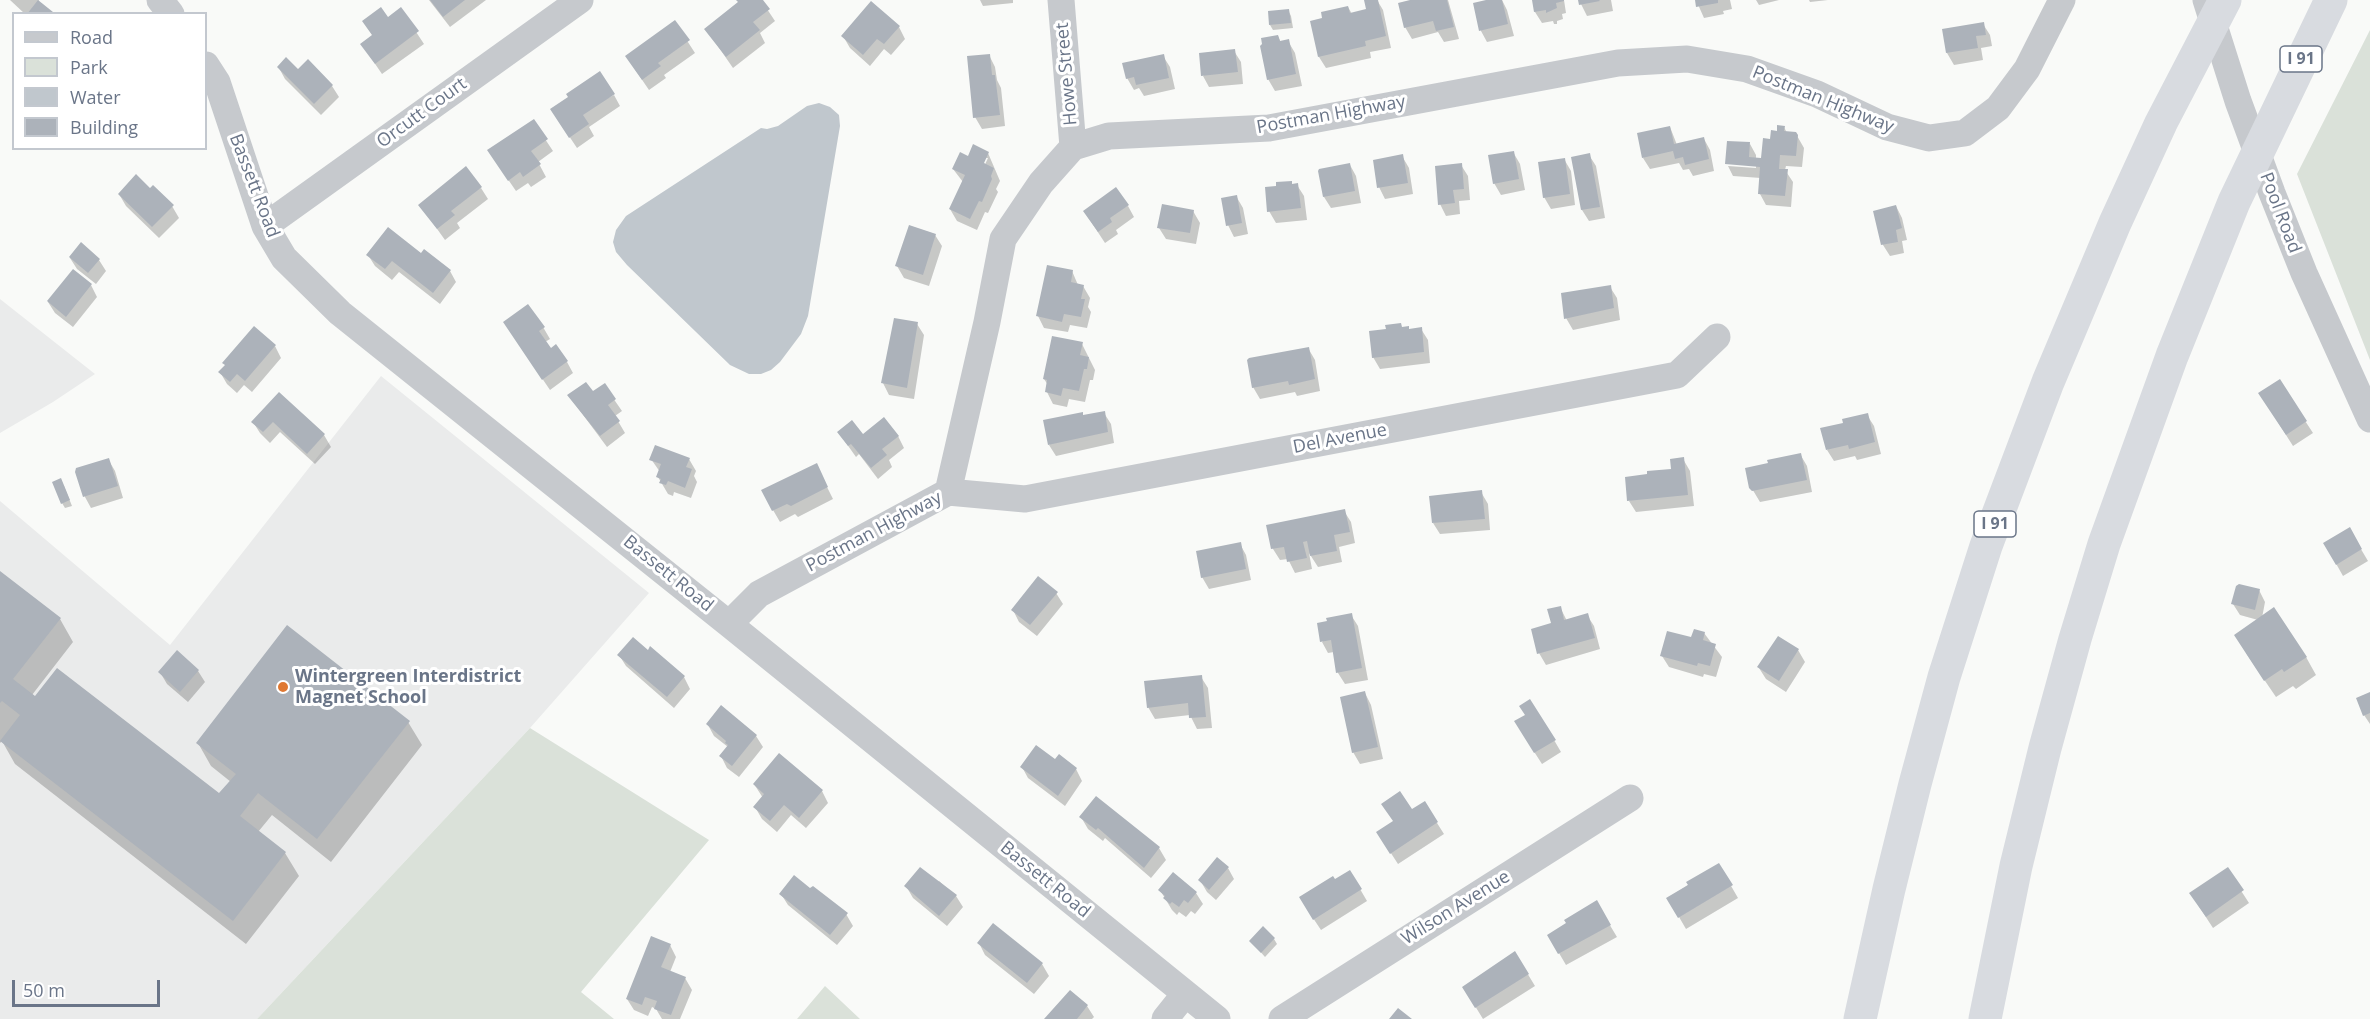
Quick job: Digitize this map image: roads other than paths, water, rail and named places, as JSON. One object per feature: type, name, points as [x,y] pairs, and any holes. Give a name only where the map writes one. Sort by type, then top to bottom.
[{"type":"highway","name":"I 91","points":[[1860,1019],[1888,889],[1923,752],[1986,546],[2091,277],[2161,123],[2225,0]]},
{"type":"highway","name":"I 91","points":[[1985,1019],[2032,801],[2091,587],[2122,492],[2172,356],[2242,183],[2331,0]]},
{"type":"street","points":[[160,0],[169,12]]},
{"type":"street","name":"Orcutt Court","points":[[265,226],[580,0]]},
{"type":"street","name":"Howe Street","points":[[1061,0],[1073,147]]},
{"type":"street","name":"Postman Highway","points":[[729,624],[759,594],[948,492],[987,322],[1003,239],[1041,183],[1073,147],[1109,136],[1269,128],[1618,63],[1687,59],[1748,69],[1817,94],[1887,127],[1929,138],[1965,133],[1998,108],[2016,85],[2027,69],[2061,0]]},
{"type":"street","name":"Pool Road","points":[[2206,0],[2238,101],[2272,193],[2304,273],[2364,390],[2370,419]]},
{"type":"street","name":"Bassett Road","points":[[207,67],[217,82],[265,226],[284,258],[340,313],[1217,1019]]},
{"type":"street","name":"Del Avenue","points":[[948,492],[1025,499],[1677,375],[1717,337]]},
{"type":"street","name":"Wilson Avenue","points":[[1282,1019],[1630,798]]},
{"type":"street","points":[[1165,1019],[1185,994]]},
{"type":"water","points":[[819,103],[830,107],[839,115],[840,126],[808,316],[801,334],[780,362],[771,370],[761,374],[749,374],[730,365],[627,265],[616,252],[613,242],[616,230],[626,216],[761,128],[778,126],[807,106]]},
{"type":"place","name":"Wintergreen Interdistrict Magnet School","points":[[283,687]]}]
